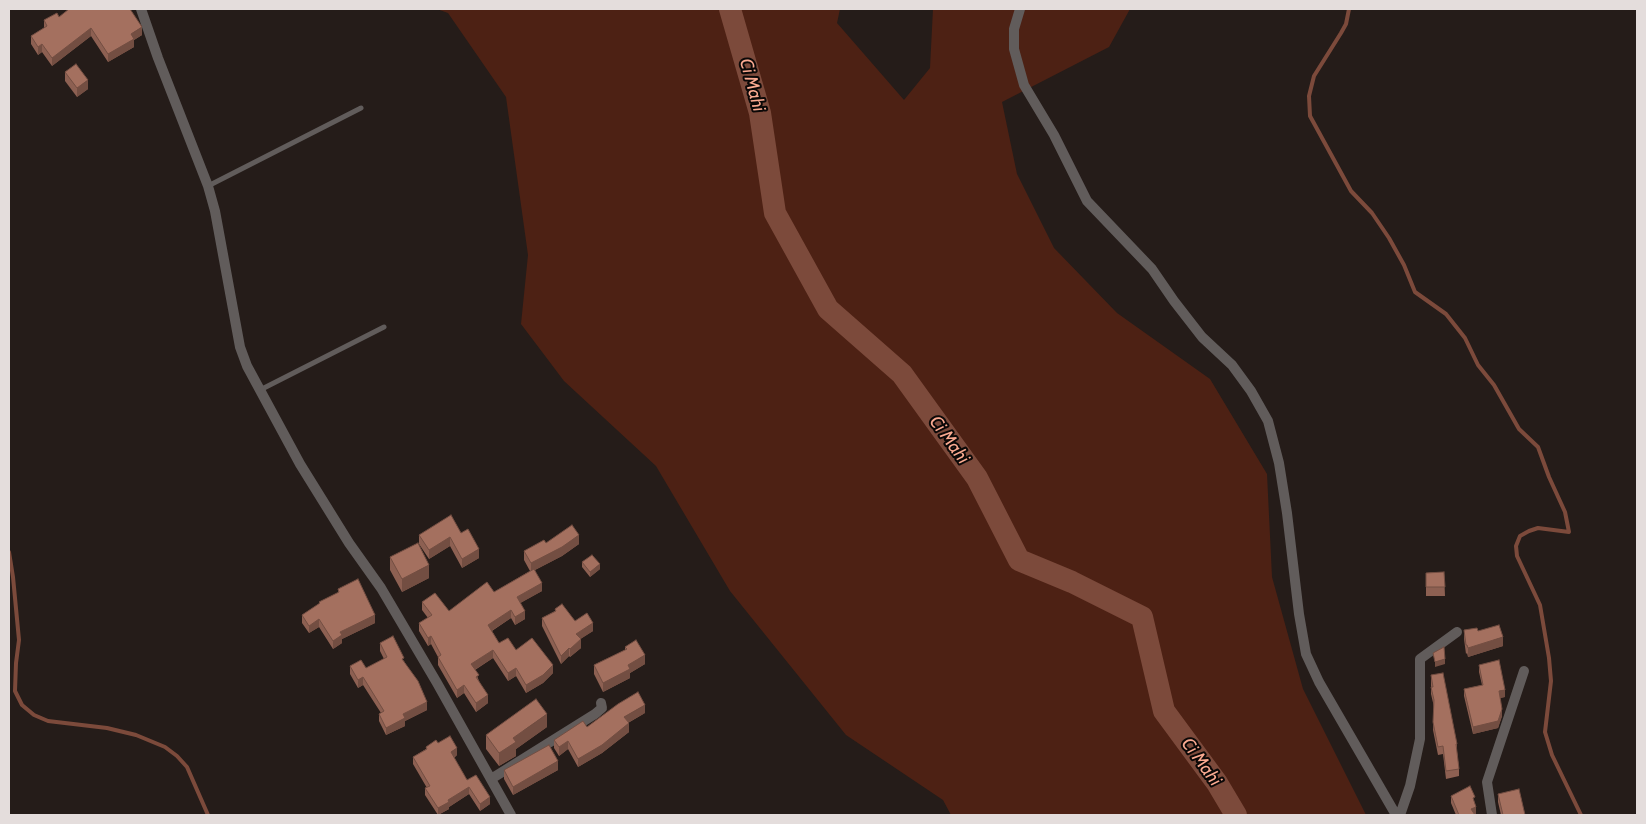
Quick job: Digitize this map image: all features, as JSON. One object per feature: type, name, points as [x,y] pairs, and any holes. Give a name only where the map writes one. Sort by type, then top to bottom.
[{"type":"street","points":[[141,9],[216,210],[240,347],[247,366],[300,464],[348,543],[381,588],[511,815]]},
{"type":"street","points":[[1020,9],[1014,30],[1014,49],[1024,85],[1054,135],[1087,201],[1152,269],[1202,337],[1232,365],[1251,390],[1268,421],[1279,463],[1298,614],[1306,654],[1319,682],[1398,815]]},
{"type":"street","points":[[1398,815],[1410,786],[1420,739],[1420,659],[1457,632]]},
{"type":"street","points":[[1492,815],[1487,782],[1524,671]]},
{"type":"street","points":[[491,779],[595,714],[602,708],[601,704]]},
{"type":"lane","points":[[208,186],[361,108]]},
{"type":"lane","points":[[260,390],[384,327]]},
{"type":"shaded area","points":[[437,9],[840,9],[837,23],[904,100],[930,68],[933,9],[1130,9],[1109,47],[1002,102],[1017,174],[1054,248],[1117,313],[1210,379],[1267,474],[1272,577],[1303,689],[1366,815],[951,815],[943,800],[846,735],[730,591],[656,466],[564,381],[521,324],[528,255],[506,97],[448,13]]},
{"type":"building","points":[[69,9],[130,9],[142,27],[131,34],[134,39],[108,54],[91,28],[52,58],[42,44],[38,47],[31,36],[47,26],[44,20],[57,13],[59,17]]},
{"type":"building","points":[[76,64],[88,80],[77,88],[65,72]]},
{"type":"building","points":[[451,515],[461,533],[468,529],[479,549],[462,559],[450,537],[429,550],[419,535]]},
{"type":"building","points":[[572,525],[579,535],[562,547],[531,563],[524,551],[544,540],[546,543]]},
{"type":"building","points":[[418,543],[429,565],[402,579],[390,557]]},
{"type":"building","points":[[592,555],[600,564],[590,572],[582,562]]},
{"type":"building","points":[[534,569],[542,583],[517,597],[525,611],[515,617],[511,610],[488,625],[499,643],[508,638],[516,650],[532,638],[553,665],[543,675],[526,685],[516,668],[508,673],[493,650],[471,664],[479,675],[476,677],[488,695],[476,703],[464,685],[457,690],[438,657],[441,655],[431,636],[428,638],[419,623],[432,615],[422,602],[435,593],[449,611],[487,582],[494,592]]},
{"type":"building","points":[[1444,572],[1445,587],[1426,587],[1426,573]]},
{"type":"building","points":[[358,579],[375,615],[340,632],[342,635],[333,641],[319,619],[309,626],[302,615],[319,602],[339,592],[338,589]]},
{"type":"building","points":[[562,604],[575,621],[587,613],[593,623],[576,634],[581,639],[561,656],[542,618],[556,611],[555,609]]},
{"type":"building","points":[[1499,625],[1503,637],[1468,648],[1464,630],[1477,628],[1478,631]]},
{"type":"building","points":[[393,636],[404,658],[402,659],[418,681],[427,702],[403,714],[405,718],[386,728],[379,714],[384,711],[363,677],[358,680],[350,666],[361,660],[366,668],[387,657],[380,643]]},
{"type":"building","points":[[636,640],[645,655],[628,665],[630,669],[603,683],[594,665],[627,649],[625,647]]},
{"type":"building","points":[[1444,647],[1445,659],[1435,662],[1433,653]]},
{"type":"building","points":[[1499,660],[1505,690],[1499,691],[1502,709],[1498,721],[1473,727],[1464,689],[1483,685],[1479,665]]},
{"type":"building","points":[[1443,673],[1457,744],[1459,769],[1446,771],[1443,746],[1438,747],[1433,722],[1434,700],[1431,687],[1433,687],[1431,675]]},
{"type":"building","points":[[638,692],[645,705],[624,717],[629,723],[602,745],[578,759],[568,741],[559,747],[554,740],[583,721],[587,727]]},
{"type":"building","points":[[536,699],[547,714],[513,738],[516,742],[499,753],[486,735]]},
{"type":"building","points":[[450,736],[457,748],[451,752],[467,780],[476,775],[490,797],[480,804],[469,787],[438,808],[425,788],[430,786],[413,757],[427,749],[426,747],[436,740],[438,743]]},
{"type":"building","points":[[549,745],[558,761],[513,787],[504,770]]},
{"type":"building","points":[[1470,786],[1475,797],[1473,798],[1476,807],[1471,809],[1475,815],[1459,815],[1451,796]]},
{"type":"building","points":[[1519,789],[1525,815],[1503,815],[1498,794]]},
{"type":"waterway","name":"Ci Mahi","points":[[730,9],[760,113],[775,213],[828,309],[902,374],[977,478],[1019,560],[1072,582],[1142,617],[1164,711],[1217,783],[1236,815]]},
{"type":"waterway","points":[[1349,9],[1346,24],[1314,76],[1309,96],[1310,116],[1351,191],[1372,213],[1389,238],[1404,265],[1415,292],[1446,314],[1465,338],[1478,365],[1494,385],[1519,429],[1538,447],[1565,512],[1569,532],[1538,528],[1520,536],[1516,546],[1517,556],[1540,605],[1549,658],[1551,681],[1545,732],[1552,755],[1581,815]]},
{"type":"waterway","points":[[9,552],[19,640],[15,691],[22,705],[34,715],[48,721],[107,728],[136,735],[165,747],[187,767],[208,815]]}]
